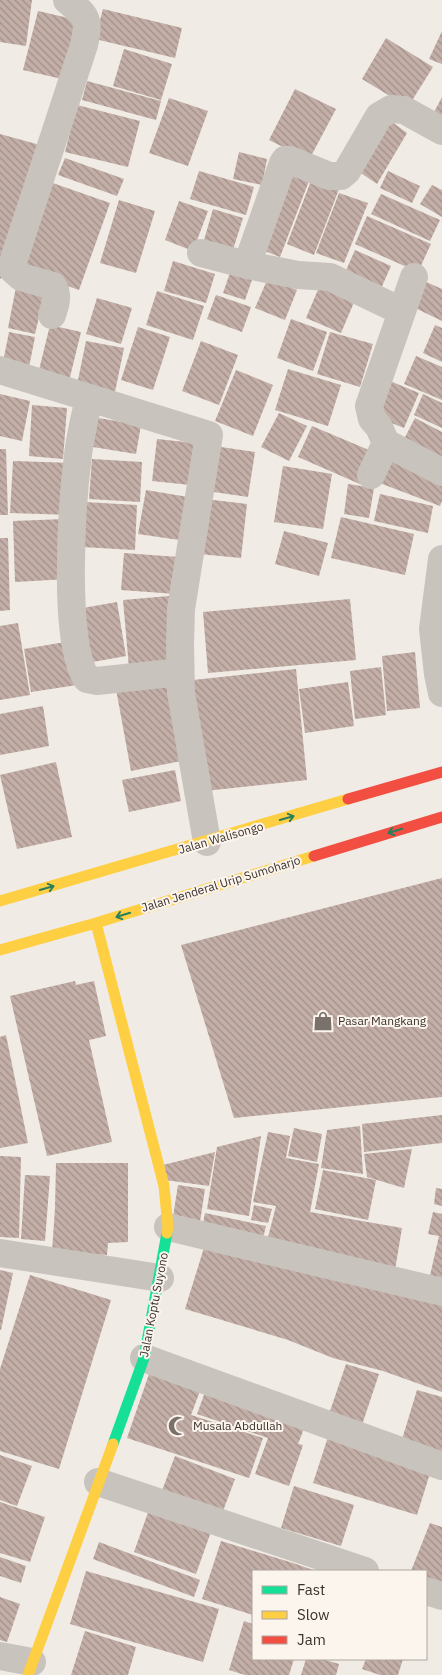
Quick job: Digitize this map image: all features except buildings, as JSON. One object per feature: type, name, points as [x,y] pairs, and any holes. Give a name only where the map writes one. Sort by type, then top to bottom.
[{"type":"main road","name":"Jalan Walisongo","points":[[0,901],[442,772]]},
{"type":"main road","name":"Jalan Jenderal Urip Sumoharjo","points":[[0,950],[96,923],[442,817]]},
{"type":"main road","name":"Jalan Koptu Suyono","points":[[30,1669],[144,1358],[168,1227],[164,1186],[96,923]]},
{"type":"street","points":[[52,315],[56,298],[56,291],[53,286],[21,276],[13,270],[88,31],[85,16],[67,0]]},
{"type":"street","points":[[247,265],[285,160],[290,160],[329,176],[341,176],[347,171],[379,116],[391,109],[404,110],[442,131]]},
{"type":"street","points":[[201,253],[247,265],[298,275],[330,277],[401,311]]},
{"type":"street","points":[[414,277],[369,406],[372,419],[379,427],[386,443],[442,472]]},
{"type":"street","points":[[0,370],[209,435],[181,609],[180,672],[181,693],[207,842]]},
{"type":"street","points":[[89,398],[78,454],[71,571],[74,628],[81,670],[87,679],[97,681],[180,672]]},
{"type":"street","points":[[371,476],[386,443]]},
{"type":"street","points":[[442,559],[433,629],[442,693]]},
{"type":"street","points":[[168,1227],[442,1292]]},
{"type":"street","points":[[0,1253],[160,1278]]},
{"type":"street","points":[[144,1358],[442,1466]]},
{"type":"street","points":[[98,1482],[362,1570]]},
{"type":"street","points":[[427,1591],[442,1596]]},
{"type":"street","points":[[0,1656],[30,1669]]},
{"type":"traffic: fast","points":[[113,1444],[144,1358],[167,1233]]},
{"type":"traffic: slow","points":[[0,901],[348,799]]},
{"type":"traffic: slow","points":[[0,950],[96,923],[314,856]]},
{"type":"traffic: slow","points":[[96,923],[164,1186],[167,1233]]},
{"type":"traffic: slow","points":[[28,1675],[113,1444]]},
{"type":"traffic: jam","points":[[348,799],[442,772]]},
{"type":"traffic: jam","points":[[314,856],[442,817]]},
{"type":"place","name":"Pasar Mangkang","points":[[323,1021]]},
{"type":"place","name":"Musala Abdullah","points":[[178,1426]]}]
